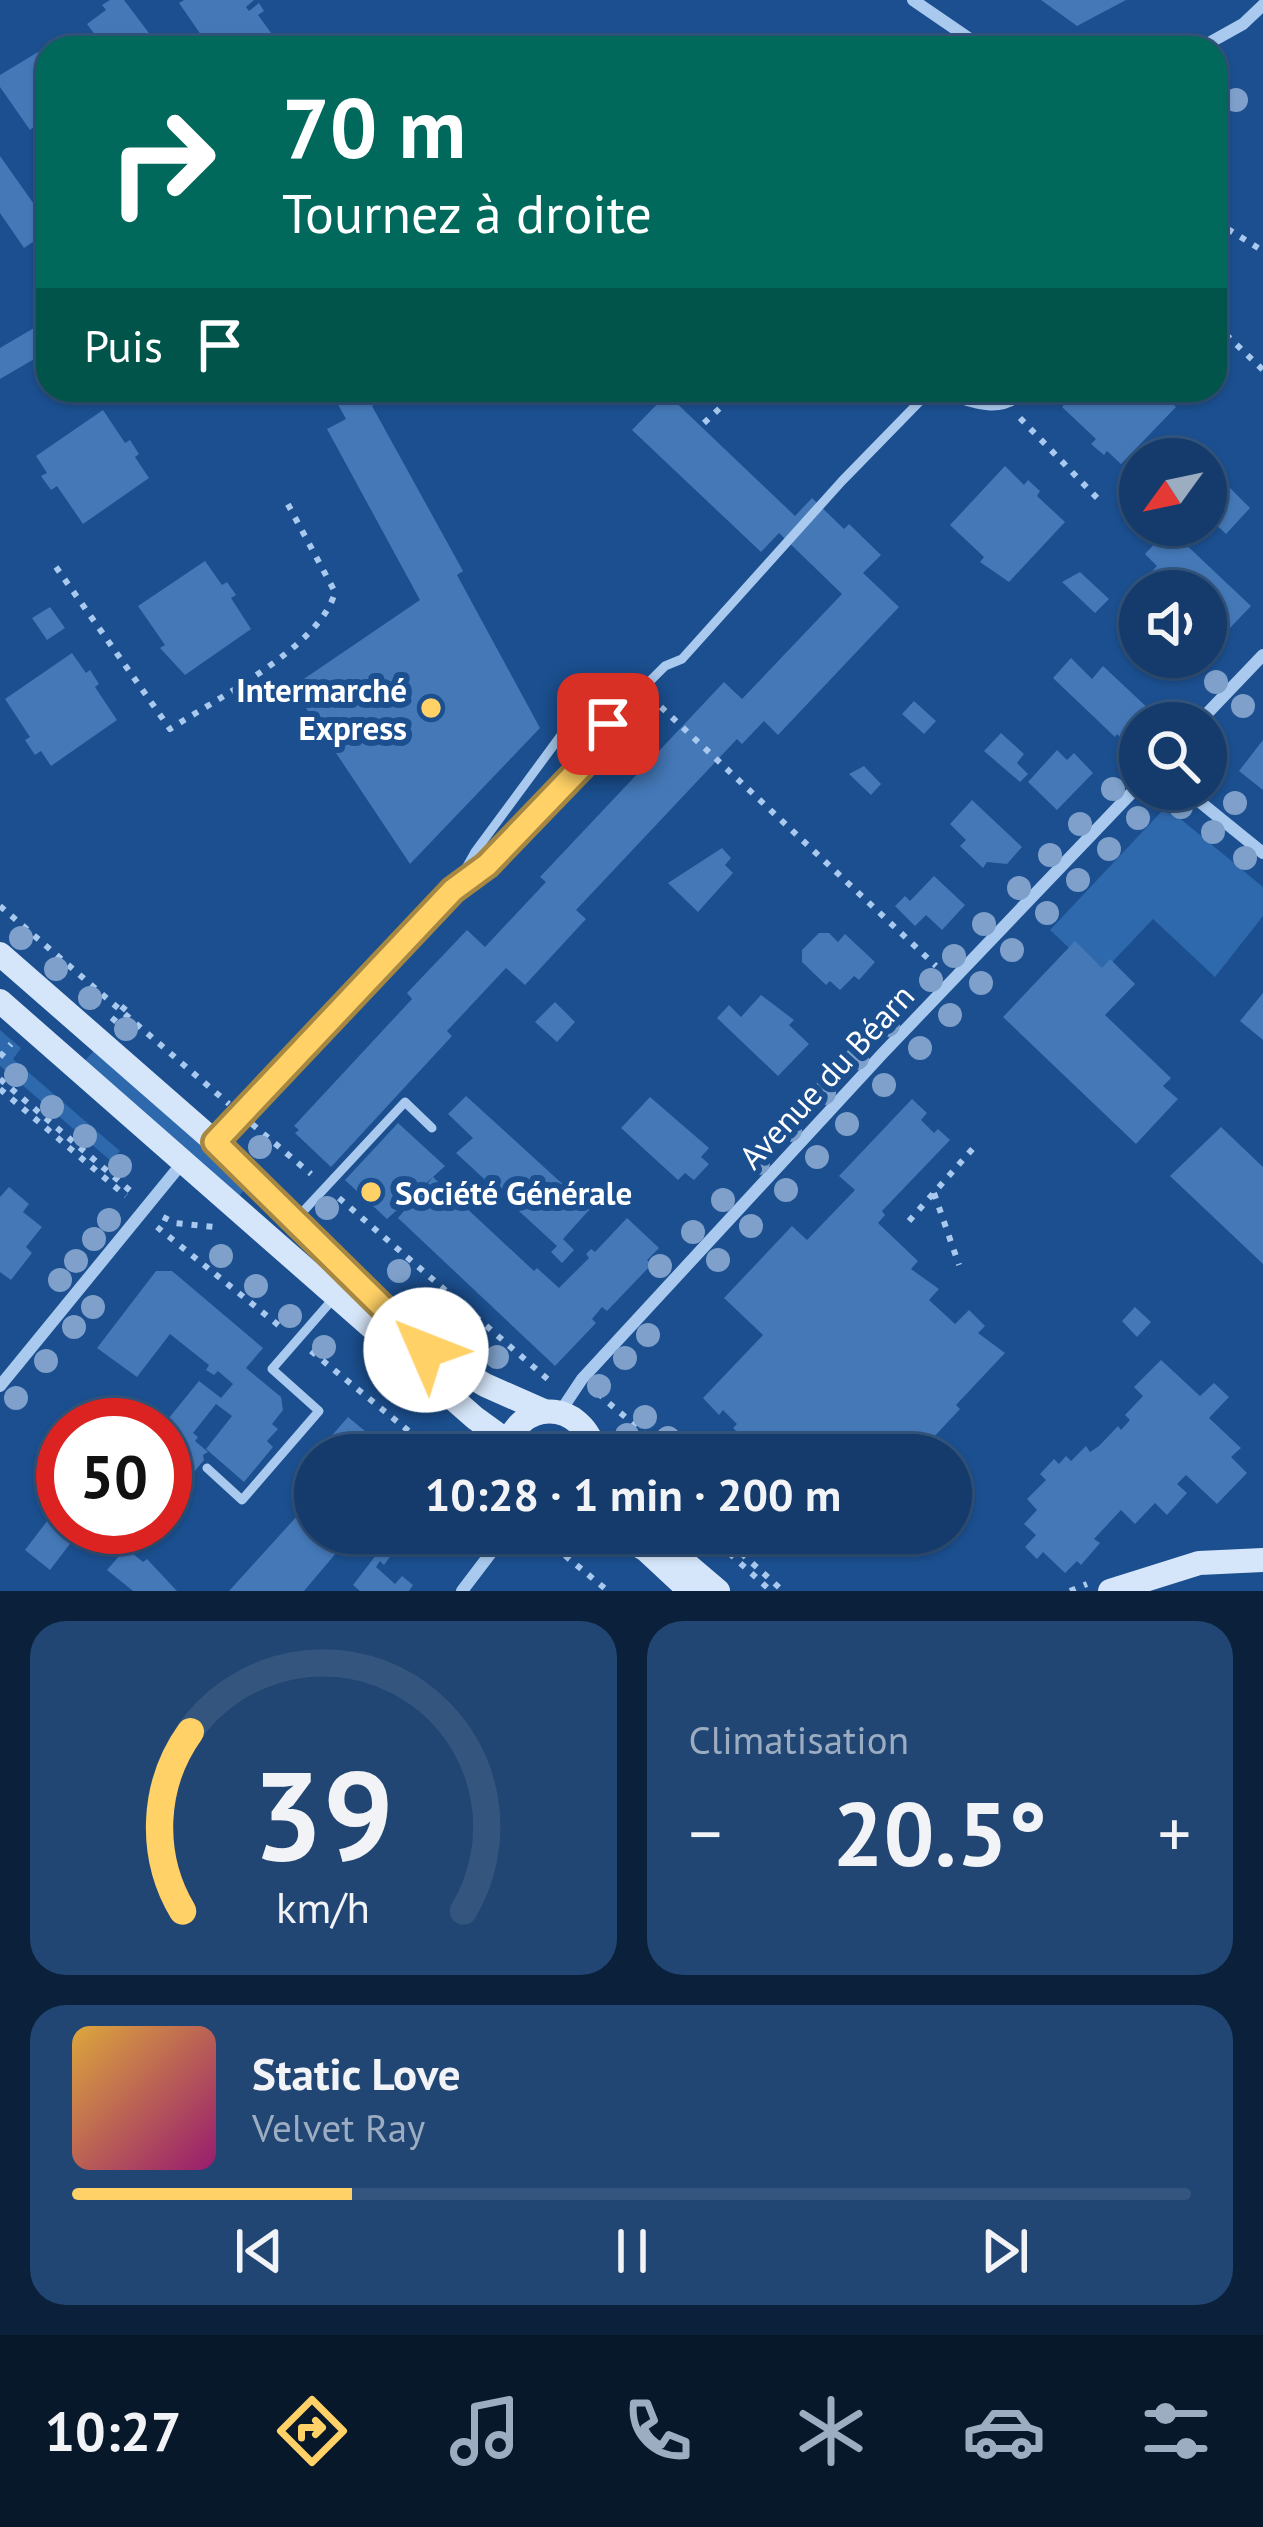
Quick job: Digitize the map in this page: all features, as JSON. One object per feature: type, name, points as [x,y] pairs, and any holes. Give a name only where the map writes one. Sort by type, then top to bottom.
[{"type":"main road","points":[[0,954],[215,1142],[426,1350],[485,1385],[558,1405],[588,1434]]},
{"type":"main road","points":[[0,1001],[491,1434]]},
{"type":"main road","points":[[513,1434],[518,1424],[558,1405]]},
{"type":"main road","points":[[650,1554],[690,1591]]},
{"type":"main road","points":[[675,1554],[718,1591]]},
{"type":"main road","points":[[1110,1591],[1199,1563],[1263,1560]]},
{"type":"street","points":[[913,0],[966,36]]},
{"type":"street","points":[[1222,36],[1263,5]]},
{"type":"street","points":[[1218,702],[1263,655]]},
{"type":"street","name":"Avenue du Béarn","points":[[558,1405],[1119,806]]},
{"type":"street","points":[[1210,810],[1263,853]]},
{"type":"street","points":[[0,1386],[183,1162]]},
{"type":"street","points":[[462,1591],[490,1554]]},
{"type":"lane","points":[[215,1142],[453,890],[487,865],[584,764],[597,734],[665,666],[682,659],[919,402]]},
{"type":"lane","points":[[969,402],[990,409],[1011,402]]},
{"type":"lane","points":[[453,890],[475,852],[562,734],[597,734]]},
{"type":"lane","points":[[296,1220],[405,1102],[432,1128]]},
{"type":"lane","points":[[207,1468],[242,1500],[319,1411],[272,1369],[337,1295]]},
{"type":"path","points":[[1227,228],[1263,251]]},
{"type":"path","points":[[1227,336],[1263,370]]},
{"type":"path","points":[[704,422],[726,402]]},
{"type":"path","points":[[1033,405],[1018,420],[1100,501]]},
{"type":"path","points":[[56,567],[170,729],[275,659],[318,624],[331,606],[335,592],[284,497]]},
{"type":"path","points":[[661,707],[952,981]]},
{"type":"path","points":[[0,906],[549,1382],[558,1405]]},
{"type":"path","points":[[106,1029],[128,1003]]},
{"type":"path","points":[[0,1057],[11,1044]]},
{"type":"path","points":[[0,1079],[148,1204]]},
{"type":"path","points":[[0,1089],[126,1196]]},
{"type":"path","points":[[909,1221],[975,1146]]},
{"type":"path","points":[[934,1193],[958,1265]]},
{"type":"path","points":[[598,1393],[621,1417],[647,1434]]},
{"type":"path","points":[[563,1554],[608,1591]]},
{"type":"path","points":[[730,1554],[771,1591]]},
{"type":"path","points":[[742,1554],[783,1591]]},
{"type":"shaded area","points":[[1162,811],[1177,816],[1263,887],[1263,916],[1215,977],[1153,919],[1099,976],[1050,930]]},
{"type":"shaded area","points":[[0,1030],[21,1048],[13,1059],[120,1151],[111,1161],[0,1066]]},
{"type":"shaded area","points":[[97,1047],[248,1185],[237,1199],[82,1064]]},
{"type":"building","points":[[124,0],[151,36],[96,36],[87,24],[106,10],[102,5]]},
{"type":"building","points":[[254,0],[246,7],[249,11],[259,3],[264,11],[258,15],[273,36],[202,36],[179,3]]},
{"type":"building","points":[[1041,0],[1126,0],[1077,26]]},
{"type":"building","points":[[36,53],[36,125],[30,130],[0,87],[0,75]]},
{"type":"building","points":[[0,156],[36,207],[36,240],[24,248],[0,213]]},
{"type":"building","points":[[36,327],[36,358],[0,379],[0,348]]},
{"type":"building","points":[[337,402],[380,402],[372,406],[463,571],[457,575],[540,728],[410,864],[292,687],[420,600],[327,429],[346,419]]},
{"type":"building","points":[[659,402],[675,402],[795,516],[812,498],[844,529],[849,524],[881,555],[863,573],[899,607],[778,735],[764,721],[742,744],[737,739],[576,910],[586,919],[525,985],[506,968],[447,1031],[452,1036],[331,1167],[295,1133],[299,1130],[294,1126],[412,999],[407,993],[467,930],[485,947],[546,882],[540,877],[724,682],[742,699],[842,594],[779,533],[761,552],[632,430]]},
{"type":"building","points":[[1067,402],[1171,402],[1176,407],[1146,438],[1119,438],[1119,462],[1091,444],[1096,439],[1062,407]]},
{"type":"building","points":[[103,410],[125,443],[130,440],[149,478],[83,524],[57,486],[51,490],[41,476],[47,473],[36,456]]},
{"type":"building","points":[[1005,466],[1024,485],[1028,480],[1040,491],[1037,496],[1065,522],[1009,582],[980,562],[984,557],[950,525]]},
{"type":"building","points":[[1227,490],[1250,508],[1227,533]]},
{"type":"building","points":[[1153,546],[1187,546],[1213,570],[1153,570],[1157,566],[1145,554]]},
{"type":"building","points":[[205,561],[222,585],[227,582],[236,595],[231,598],[251,629],[185,675],[160,648],[165,645],[138,606]]},
{"type":"building","points":[[1080,572],[1109,599],[1095,613],[1062,582]]},
{"type":"building","points":[[1227,583],[1251,606],[1227,631]]},
{"type":"building","points":[[50,607],[65,628],[47,640],[32,618]]},
{"type":"building","points":[[72,653],[86,673],[90,670],[99,684],[95,687],[117,720],[51,766],[41,751],[35,755],[25,740],[30,737],[5,699]]},
{"type":"building","points":[[1071,658],[1092,679],[1103,666],[1141,702],[1119,702],[1119,736],[1115,737],[1053,678]]},
{"type":"building","points":[[914,701],[936,721],[924,734],[902,714]]},
{"type":"building","points":[[1001,733],[1024,754],[1017,763],[1028,774],[1020,782],[984,751]]},
{"type":"building","points":[[1263,740],[1263,790],[1239,771]]},
{"type":"building","points":[[1057,750],[1067,760],[1074,753],[1093,773],[1057,810],[1028,782]]},
{"type":"building","points":[[864,766],[881,784],[871,795],[849,774]]},
{"type":"building","points":[[972,800],[1022,847],[1007,864],[987,862],[983,868],[960,846],[966,840],[950,824]]},
{"type":"building","points":[[722,848],[731,858],[725,865],[733,873],[698,912],[668,883]]},
{"type":"building","points":[[934,876],[965,905],[942,930],[926,915],[915,926],[895,906],[905,896],[910,901]]},
{"type":"building","points":[[819,933],[829,933],[838,942],[845,934],[875,962],[859,980],[854,976],[840,990],[830,981],[826,985],[802,962],[802,950]]},
{"type":"building","points":[[1075,941],[1102,968],[1110,959],[1135,984],[1105,1015],[1171,1078],[1163,1086],[1178,1099],[1136,1144],[1003,1017]]},
{"type":"building","points":[[1263,993],[1263,1040],[1240,1021]]},
{"type":"building","points":[[761,995],[794,1020],[789,1025],[809,1044],[778,1076],[717,1018],[729,1005],[741,1017]]},
{"type":"building","points":[[555,1002],[575,1022],[557,1042],[535,1022]]},
{"type":"building","points":[[466,1096],[590,1209],[563,1239],[574,1250],[562,1263],[551,1252],[557,1246],[456,1153],[473,1138],[448,1114]]},
{"type":"building","points":[[650,1097],[709,1148],[701,1157],[709,1164],[694,1180],[685,1173],[678,1180],[621,1128]]},
{"type":"building","points":[[912,1099],[927,1113],[921,1120],[950,1140],[882,1211],[885,1215],[878,1223],[918,1261],[911,1269],[939,1289],[929,1300],[955,1324],[969,1310],[985,1326],[978,1333],[1005,1353],[956,1405],[960,1409],[937,1434],[739,1434],[733,1428],[737,1424],[723,1410],[719,1415],[703,1398],[763,1335],[724,1298],[792,1226],[807,1240],[855,1190],[839,1176]]},
{"type":"building","points":[[398,1123],[445,1166],[387,1219],[345,1180]]},
{"type":"building","points":[[1221,1127],[1263,1167],[1263,1264],[1170,1176]]},
{"type":"building","points":[[433,1177],[534,1271],[537,1268],[559,1288],[589,1258],[586,1254],[591,1249],[595,1252],[627,1218],[659,1248],[647,1260],[652,1264],[607,1311],[602,1307],[592,1319],[596,1323],[555,1366],[398,1218]]},
{"type":"building","points":[[9,1187],[29,1204],[23,1212],[42,1227],[26,1247],[32,1253],[11,1280],[0,1272],[0,1197]]},
{"type":"building","points":[[156,1271],[172,1271],[263,1348],[246,1368],[281,1397],[283,1410],[272,1424],[278,1429],[267,1441],[273,1447],[244,1482],[206,1449],[232,1416],[216,1404],[193,1433],[208,1452],[192,1474],[192,1398],[185,1398],[199,1381],[221,1398],[233,1384],[218,1371],[214,1375],[206,1370],[209,1365],[170,1334],[137,1377],[97,1348]]},
{"type":"building","points":[[1135,1307],[1151,1322],[1137,1337],[1122,1321]]},
{"type":"building","points":[[1161,1360],[1200,1396],[1214,1383],[1229,1397],[1209,1418],[1241,1448],[1231,1457],[1247,1473],[1217,1504],[1186,1475],[1177,1484],[1187,1493],[1167,1515],[1155,1503],[1135,1524],[1121,1510],[1094,1539],[1100,1543],[1081,1565],[1077,1561],[1065,1573],[1043,1552],[1037,1559],[1025,1547],[1036,1535],[1024,1524],[1037,1510],[1027,1499],[1046,1480],[1040,1474],[1054,1459],[1059,1464],[1066,1456],[1071,1461],[1086,1446],[1090,1452],[1099,1446],[1118,1426],[1121,1430],[1130,1420],[1125,1415],[1143,1396],[1134,1387]]},
{"type":"building","points":[[348,1417],[369,1434],[333,1434]]},
{"type":"building","points":[[294,1519],[294,1554],[335,1554],[304,1591],[229,1591]]},
{"type":"building","points":[[36,1536],[36,1554],[62,1554],[50,1570],[25,1550]]},
{"type":"building","points":[[121,1554],[133,1554],[143,1562],[147,1559],[177,1591],[133,1591],[107,1570]]},
{"type":"building","points":[[377,1554],[392,1554],[376,1567],[395,1584],[402,1576],[413,1585],[409,1591],[360,1591],[353,1585]]},
{"type":"place","name":"Intermarché Express","points":[[431,708]]},
{"type":"place","name":"Société Générale","points":[[371,1192]]},
{"type":"route","points":[[426,1350],[215,1142],[453,890],[487,865],[584,764],[597,734],[608,724]]}]
